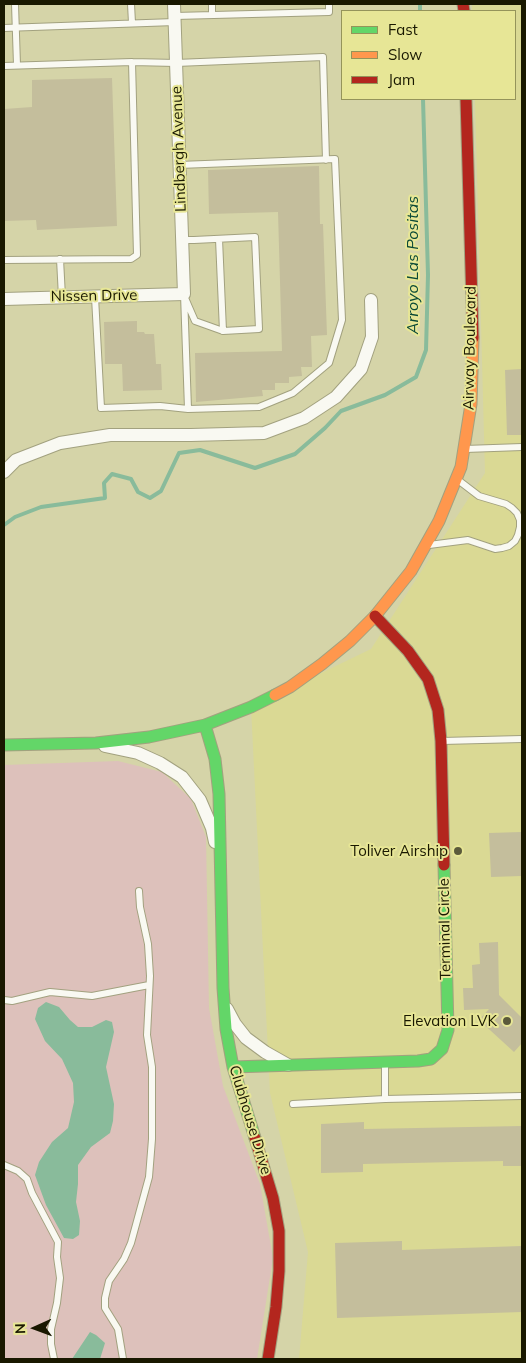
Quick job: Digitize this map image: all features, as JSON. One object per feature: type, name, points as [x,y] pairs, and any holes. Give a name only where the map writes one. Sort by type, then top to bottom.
[{"type":"street","name":"Lindbergh Avenue","points":[[175,14],[184,294]]},
{"type":"street","name":"Airway Boulevard","points":[[4,745],[96,743],[149,737],[205,725],[251,707],[290,687],[350,641],[375,616],[411,571],[439,521],[456,478],[464,449],[471,404],[473,343],[466,100]]},
{"type":"street","name":"Nissen Drive","points":[[4,299],[184,294]]},
{"type":"street","points":[[4,472],[16,460],[60,443],[110,435],[264,433],[304,418],[336,397],[362,369],[372,337],[371,300]]},
{"type":"street","name":"Terminal Circle","points":[[233,1067],[418,1061],[430,1059],[442,1049],[448,1030],[441,741],[438,710],[428,679],[408,651],[375,616]]},
{"type":"street","name":"Clubhouse Drive","points":[[205,725],[214,759],[219,794],[226,1029],[233,1067],[274,1198],[279,1231],[279,1270],[276,1307],[268,1359]]},
{"type":"street","name":"Clubhouse Drive","points":[[96,743],[138,753],[160,763],[182,777],[200,800],[212,828],[221,879]]},
{"type":"street","points":[[224,1005],[246,1038],[265,1052],[288,1065]]},
{"type":"lane","points":[[15,4],[18,65]]},
{"type":"lane","points":[[131,4],[132,23]]},
{"type":"lane","points":[[212,4],[212,15]]},
{"type":"lane","points":[[4,28],[132,23],[175,14],[329,12],[329,4]]},
{"type":"lane","points":[[4,66],[323,58],[326,160]]},
{"type":"lane","points":[[4,260],[131,259],[137,255],[132,62]]},
{"type":"lane","points":[[95,296],[100,408],[160,406],[188,409],[259,406],[293,393],[329,363],[342,320],[335,159],[180,165]]},
{"type":"lane","points":[[182,240],[255,237],[259,329],[223,331],[195,321],[184,294]]},
{"type":"lane","points":[[219,239],[223,331]]},
{"type":"lane","points":[[60,260],[62,297]]},
{"type":"lane","points":[[184,294],[188,409]]},
{"type":"lane","points":[[464,449],[522,447]]},
{"type":"lane","points":[[426,545],[468,540],[495,549],[509,546],[518,535],[520,520],[512,508],[506,504],[479,496],[456,478]]},
{"type":"lane","points":[[441,741],[522,739]]},
{"type":"lane","points":[[123,1359],[118,1329],[106,1308],[105,1298],[109,1281],[124,1259],[131,1243],[149,1177],[152,1139],[152,1067],[147,1035],[148,944],[140,907],[139,890]]},
{"type":"lane","points":[[4,1000],[12,1002],[50,992],[92,996],[149,985]]},
{"type":"lane","points":[[385,1062],[385,1099]]},
{"type":"lane","points":[[293,1104],[385,1099],[522,1096]]},
{"type":"lane","points":[[4,1165],[18,1171],[26,1179],[58,1242],[57,1257],[60,1278],[58,1303],[51,1329],[54,1359]]},
{"type":"shaded area","points":[[472,4],[522,4],[522,1359],[299,1359],[308,1252],[270,1093],[251,707],[371,649],[485,473],[475,100],[516,100],[516,10],[472,10]]},
{"type":"shaded area","points":[[118,761],[162,772],[191,799],[206,837],[209,1008],[223,1086],[260,1184],[273,1258],[257,1359],[4,1359],[4,765]]},
{"type":"shaded area","points":[[46,1002],[59,1007],[78,1027],[92,1027],[106,1020],[112,1022],[114,1032],[106,1067],[114,1104],[113,1121],[110,1133],[91,1147],[78,1165],[76,1202],[80,1221],[79,1235],[73,1239],[64,1238],[46,1205],[35,1175],[39,1162],[52,1142],[68,1128],[74,1102],[73,1083],[62,1059],[45,1041],[35,1019],[38,1008]]},
{"type":"shaded area","points":[[90,1332],[105,1343],[100,1359],[72,1359]]},
{"type":"building","points":[[112,78],[117,226],[37,230],[36,220],[4,221],[4,109],[32,107],[32,80]]},
{"type":"building","points":[[319,166],[320,224],[323,224],[327,335],[311,336],[312,367],[301,367],[302,376],[289,377],[289,383],[275,383],[275,390],[262,390],[263,396],[196,402],[195,353],[282,351],[278,212],[209,214],[208,170]]},
{"type":"building","points":[[137,321],[137,332],[154,334],[156,364],[161,364],[162,390],[123,391],[122,364],[105,364],[104,322]]},
{"type":"building","points":[[522,369],[522,435],[507,435],[505,370]]},
{"type":"building","points":[[521,832],[521,876],[491,877],[489,833]]},
{"type":"building","points":[[498,942],[499,995],[522,1018],[522,1043],[514,1052],[479,1020],[489,1009],[464,1010],[463,988],[473,988],[472,965],[480,964],[479,943]]},
{"type":"building","points":[[364,1122],[364,1129],[522,1126],[522,1166],[503,1166],[503,1161],[363,1164],[363,1172],[321,1173],[321,1124]]},
{"type":"building","points":[[402,1241],[402,1250],[522,1246],[522,1312],[337,1318],[335,1243]]},
{"type":"waterway","name":"Arroyo Las Positas","points":[[420,4],[420,10]]},
{"type":"waterway","name":"Arroyo Las Positas","points":[[4,525],[15,517],[41,507],[105,498],[104,483],[112,474],[131,479],[138,492],[150,498],[161,491],[179,453],[200,450],[255,468],[295,454],[341,411],[385,395],[416,377],[426,350],[428,275],[423,100]]},
{"type":"traffic: fast","points":[[4,745],[96,743],[149,737],[205,725],[251,707],[275,695]]},
{"type":"traffic: fast","points":[[205,725],[215,759],[219,794],[223,988],[226,1029],[233,1067],[255,1138]]},
{"type":"traffic: fast","points":[[233,1067],[418,1061],[431,1059],[442,1049],[448,1030],[444,865]]},
{"type":"traffic: slow","points":[[275,695],[290,687],[322,664],[350,641],[375,616],[411,571],[439,521],[461,467],[471,404],[473,338]]},
{"type":"traffic: jam","points":[[463,4],[464,10]]},
{"type":"traffic: jam","points":[[466,100],[473,338]]},
{"type":"traffic: jam","points":[[375,616],[408,651],[428,679],[438,710],[441,741],[444,865]]},
{"type":"traffic: jam","points":[[255,1138],[273,1198],[279,1231],[279,1271],[276,1307],[268,1359]]},
{"type":"place","name":"Toliver Airship","points":[[458,851]]},
{"type":"place","name":"Elevation LVK","points":[[507,1021]]}]
